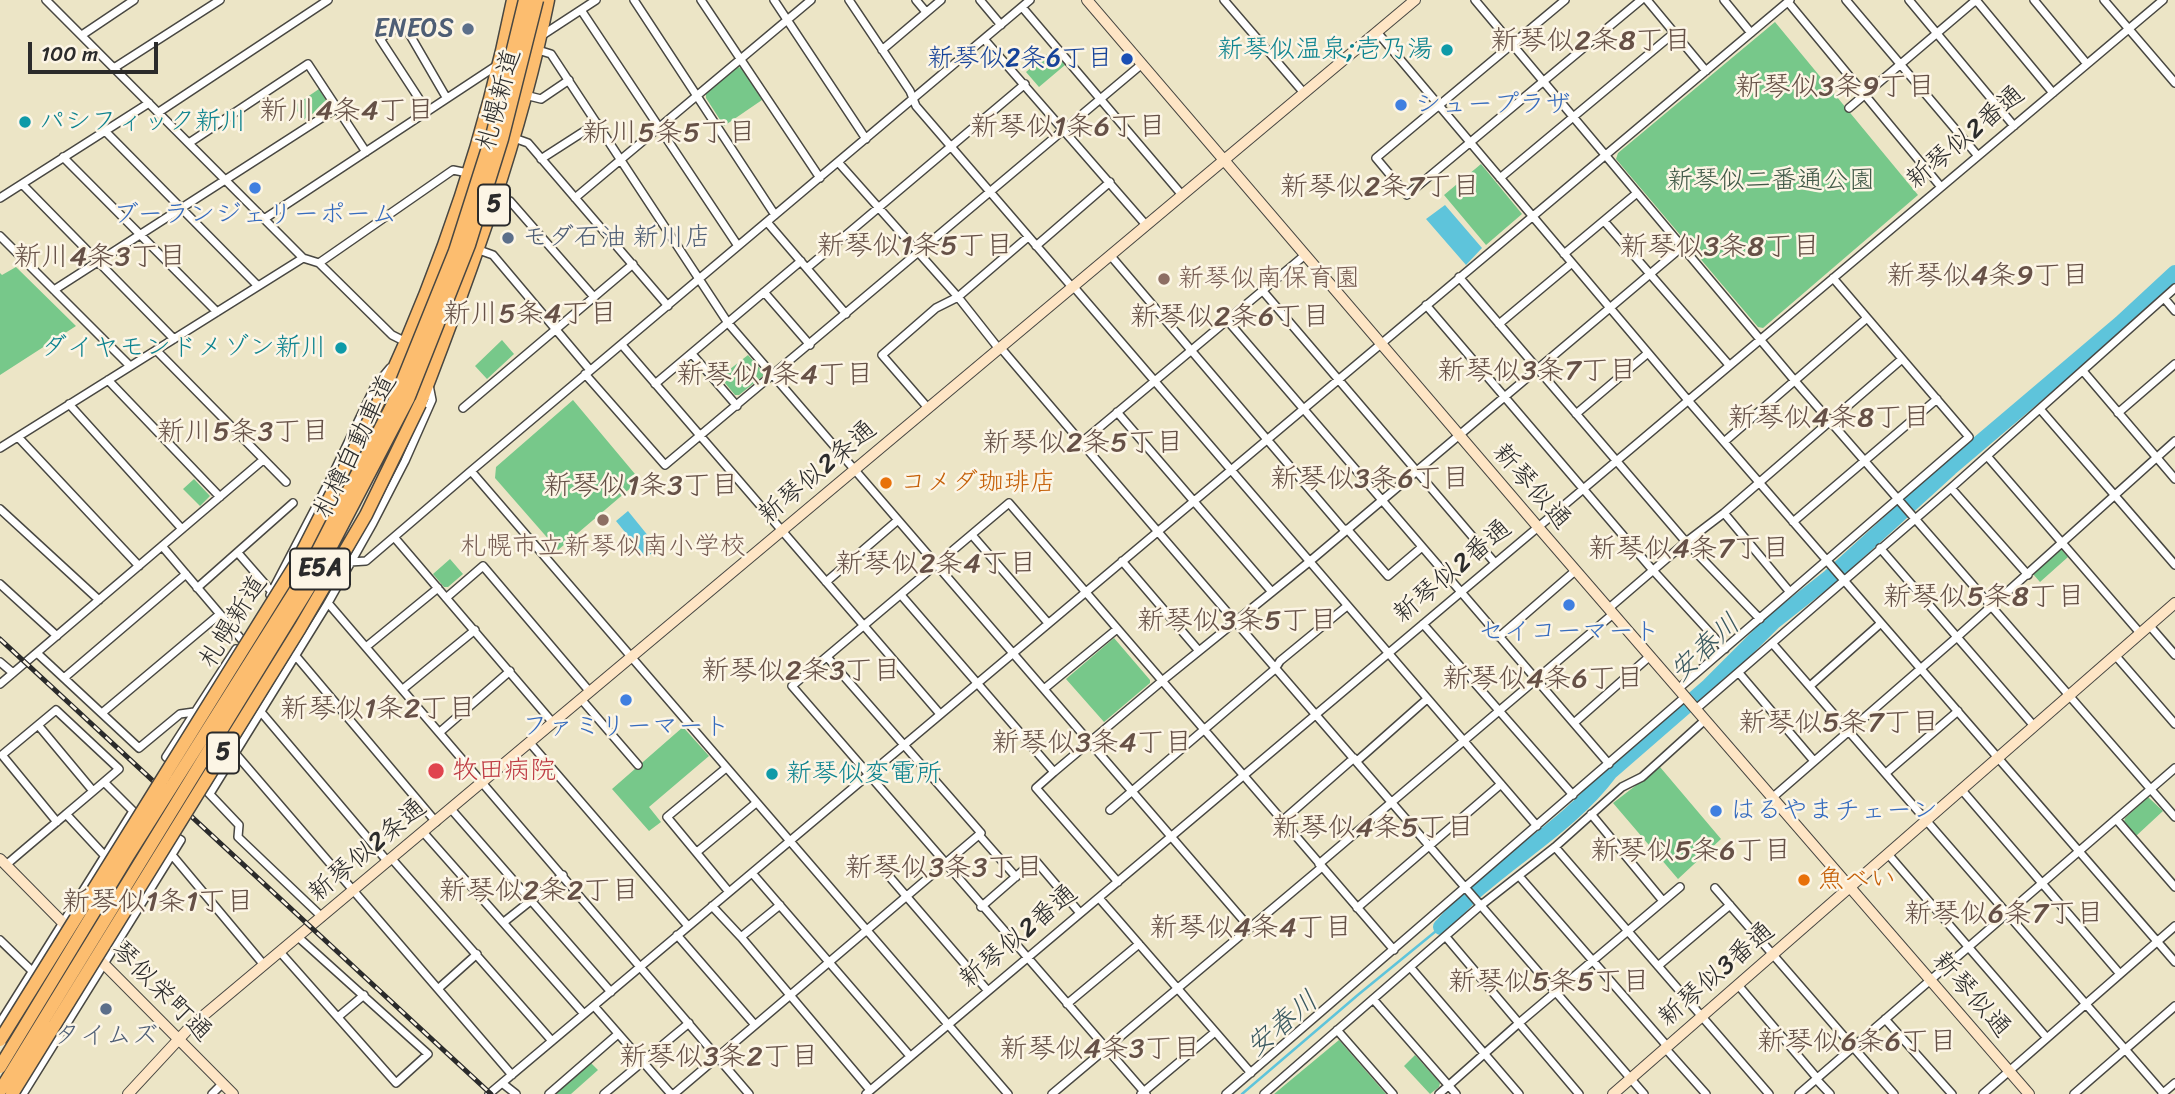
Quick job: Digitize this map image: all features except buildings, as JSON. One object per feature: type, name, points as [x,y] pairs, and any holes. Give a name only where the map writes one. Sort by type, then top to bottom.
[{"type":"highway","name":"札幌新道","points":[[0,1040],[296,564],[384,391],[432,278],[468,173],[513,0]]},
{"type":"highway","name":"札樽自動車道","points":[[0,1067],[128,856],[307,572],[394,402],[455,251],[493,132],[525,0]]},
{"type":"highway","name":"札樽自動車道","points":[[0,1091],[314,579],[408,399],[469,245],[502,139],[537,0]]},
{"type":"highway","name":"札幌新道","points":[[12,1094],[307,617],[366,515],[420,404],[479,250],[497,197],[548,0]]},
{"type":"street","points":[[46,0],[303,258],[318,263],[392,335],[406,342]]},
{"type":"street","points":[[82,35],[134,0]]},
{"type":"street","points":[[114,68],[220,0]]},
{"type":"street","points":[[159,112],[328,0]]},
{"type":"street","points":[[264,219],[446,97],[539,43],[596,0]]},
{"type":"street","points":[[634,0],[775,215]]},
{"type":"street","points":[[701,0],[820,178]]},
{"type":"street","points":[[774,0],[866,138]]},
{"type":"street","points":[[575,198],[811,0]]},
{"type":"street","points":[[849,0],[916,106],[1537,826]]},
{"type":"street","points":[[916,0],[926,12]]},
{"type":"street","points":[[882,50],[941,0]]},
{"type":"street","points":[[980,0],[1001,25]]},
{"type":"street","points":[[350,562],[366,561],[1030,0]]},
{"type":"street","name":"新琴似通","points":[[1087,0],[1575,570],[2029,1094]]},
{"type":"street","points":[[1224,0],[1304,93]]},
{"type":"street","name":"新琴似2条通","points":[[128,1094],[178,1039],[264,965],[1415,0]]},
{"type":"street","points":[[1475,0],[1760,339],[2175,817]]},
{"type":"street","points":[[1565,0],[1376,158],[1407,195],[1641,0]]},
{"type":"street","points":[[1647,0],[1706,71]]},
{"type":"street","points":[[1724,0],[1751,33]]},
{"type":"street","points":[[1846,0],[1978,156]]},
{"type":"street","points":[[1909,0],[2014,126]]},
{"type":"street","points":[[1849,108],[1976,0],[2053,93]]},
{"type":"street","points":[[2034,0],[2087,64]]},
{"type":"street","points":[[2104,0],[2175,83]]},
{"type":"street","name":"新琴似2番通","points":[[868,1092],[2163,0]]},
{"type":"street","points":[[489,1094],[1789,1],[1941,187]]},
{"type":"street","points":[[1022,7],[1182,195]]},
{"type":"street","points":[[581,10],[738,246]]},
{"type":"street","points":[[427,111],[380,39],[404,23],[446,97]]},
{"type":"street","points":[[1377,32],[1759,483],[2175,962]]},
{"type":"street","points":[[1500,178],[1674,33]]},
{"type":"street","points":[[984,39],[1146,225]]},
{"type":"street","points":[[539,43],[551,54],[569,80],[728,323],[1250,928]]},
{"type":"street","points":[[189,143],[308,64],[366,152]]},
{"type":"street","points":[[479,250],[493,255],[556,329],[664,465],[774,376],[1142,64]]},
{"type":"street","points":[[525,95],[541,99],[569,80]]},
{"type":"street","points":[[807,268],[1026,85]]},
{"type":"street","points":[[0,198],[149,103]]},
{"type":"street","points":[[54,290],[337,108]]},
{"type":"street","points":[[541,159],[597,123]]},
{"type":"street","points":[[106,131],[258,286]]},
{"type":"street","points":[[513,138],[528,144],[668,306]]},
{"type":"street","points":[[63,158],[217,312]]},
{"type":"street","points":[[838,162],[958,297],[1275,669],[1644,1094]]},
{"type":"street","points":[[318,263],[453,170],[468,173]]},
{"type":"street","points":[[1036,246],[1110,183]]},
{"type":"street","points":[[22,184],[174,339]]},
{"type":"street","points":[[1564,254],[1637,193]]},
{"type":"street","points":[[497,197],[510,201],[594,297]]},
{"type":"street","points":[[1604,221],[1729,365]]},
{"type":"street","points":[[767,222],[846,314]]},
{"type":"street","points":[[0,236],[130,366]]},
{"type":"street","points":[[928,408],[882,355],[936,309],[958,297],[1028,237]]},
{"type":"street","points":[[1118,882],[1036,788],[1682,247]]},
{"type":"street","points":[[1082,442],[1305,255]]},
{"type":"street","points":[[1110,256],[1388,576],[1422,547]]},
{"type":"street","points":[[0,448],[303,258]]},
{"type":"street","points":[[655,384],[801,261]]},
{"type":"street","points":[[1499,324],[1572,263]]},
{"type":"street","points":[[463,408],[633,264]]},
{"type":"street","points":[[1459,277],[1686,542],[1760,619]]},
{"type":"street","points":[[1688,700],[1725,649],[1789,591],[1829,563],[1969,437],[1832,278]]},
{"type":"street","points":[[1226,1094],[1466,890],[1609,764],[1688,700],[1739,673],[1842,578],[1880,548],[1913,515],[1951,488],[2175,288]]},
{"type":"street","points":[[1262,290],[1495,563]]},
{"type":"street","points":[[764,292],[810,345]]},
{"type":"street","points":[[2164,298],[2175,311]]},
{"type":"street","points":[[1426,305],[1653,571],[1725,649]]},
{"type":"street","points":[[1724,442],[1867,318]]},
{"type":"street","points":[[1227,320],[1609,764]]},
{"type":"street","points":[[622,345],[940,714]]},
{"type":"street","points":[[156,350],[285,482]]},
{"type":"street","points":[[1576,414],[1648,353]]},
{"type":"street","points":[[692,354],[737,406]]},
{"type":"street","points":[[322,917],[238,837],[239,825],[211,792],[166,757],[272,592],[375,386],[400,357]]},
{"type":"street","points":[[1052,1094],[1250,928],[1536,680],[1686,542],[1724,513],[1902,359]]},
{"type":"street","points":[[2118,413],[2175,364]]},
{"type":"street","points":[[2083,371],[2175,479]]},
{"type":"street","points":[[108,380],[220,497]]},
{"type":"street","points":[[211,792],[328,603],[405,461],[432,400],[429,381]]},
{"type":"street","points":[[1793,522],[1937,399]]},
{"type":"street","points":[[69,404],[182,529]]},
{"type":"street","points":[[2040,409],[2175,565]]},
{"type":"street","points":[[1117,412],[1272,592]]},
{"type":"street","points":[[18,436],[139,566]]},
{"type":"street","points":[[1772,798],[1992,607],[2175,441]]},
{"type":"street","points":[[1987,456],[2140,633]]},
{"type":"street","points":[[0,684],[263,460]]},
{"type":"street","points":[[471,471],[1008,1094]]},
{"type":"street","points":[[1951,488],[2028,575]]},
{"type":"street","points":[[197,588],[293,503]]},
{"type":"street","points":[[1215,1032],[1143,1093],[792,687],[1009,503],[1394,950]]},
{"type":"street","points":[[0,509],[99,600]]},
{"type":"street","points":[[1724,513],[1789,591]]},
{"type":"street","points":[[826,582],[898,520]]},
{"type":"street","points":[[972,535],[1048,623]]},
{"type":"street","points":[[394,537],[553,723]]},
{"type":"street","points":[[162,546],[242,640]]},
{"type":"street","points":[[1880,548],[2034,726]]},
{"type":"street","points":[[238,553],[272,592]]},
{"type":"street","points":[[1122,561],[1199,651]]},
{"type":"street","points":[[446,598],[483,566],[638,765]]},
{"type":"street","points":[[1499,637],[1575,570]]},
{"type":"street","points":[[64,678],[186,574]]},
{"type":"street","points":[[0,584],[57,636]]},
{"type":"street","points":[[366,647],[438,589]]},
{"type":"street","points":[[901,595],[1054,772]]},
{"type":"street","points":[[328,603],[563,875],[746,1093]]},
{"type":"street","name":"新琴似3番通","points":[[1613,1094],[2175,603]]},
{"type":"street","points":[[1110,810],[1347,606]]},
{"type":"street","points":[[102,713],[220,614]]},
{"type":"street","points":[[1810,686],[1881,623]]},
{"type":"street","points":[[1423,624],[1573,795]]},
{"type":"street","points":[[2149,625],[2175,654]]},
{"type":"street","points":[[1044,689],[1117,629]]},
{"type":"street","points":[[402,689],[475,631]]},
{"type":"street","points":[[1772,643],[2163,1094],[2175,1083]]},
{"type":"street","points":[[37,653],[139,748],[180,714],[194,712]]},
{"type":"street","points":[[295,655],[436,822]]},
{"type":"street","points":[[2115,655],[2175,723]]},
{"type":"street","points":[[1574,723],[1650,656]]},
{"type":"street","points":[[827,657],[981,833],[979,835],[1016,877]]},
{"type":"street","points":[[0,662],[13,673]]},
{"type":"street","points":[[440,732],[510,671]]},
{"type":"street","points":[[1739,673],[1814,761]]},
{"type":"street","points":[[1282,821],[1427,699]]},
{"type":"street","points":[[3,862],[57,822],[119,769],[56,710],[2,755],[57,822]]},
{"type":"street","points":[[1886,773],[1958,711]]},
{"type":"street","points":[[261,712],[552,1041]]},
{"type":"street","points":[[1264,1094],[1446,937],[1478,903],[1519,876],[1555,847],[1622,787],[1642,777],[1705,720]]},
{"type":"street","points":[[38,725],[93,792]]},
{"type":"street","points":[[530,743],[688,926]]},
{"type":"street","points":[[235,753],[512,1075]]},
{"type":"street","points":[[726,768],[667,817],[729,892]]},
{"type":"street","points":[[1799,1094],[2175,768]]},
{"type":"street","points":[[23,1094],[181,840],[133,811],[104,782]]},
{"type":"street","points":[[1357,908],[1501,784]]},
{"type":"street","points":[[1961,789],[2120,974]]},
{"type":"street","points":[[697,852],[756,803]]},
{"type":"street","points":[[451,809],[611,992]]},
{"type":"street","points":[[0,1023],[133,811]]},
{"type":"street","points":[[66,814],[104,855]]},
{"type":"street","points":[[1591,814],[1663,901]]},
{"type":"street","points":[[2116,819],[2175,887]]},
{"type":"street","points":[[423,832],[584,1014]]},
{"type":"street","points":[[594,1006],[672,1094],[979,835]]},
{"type":"street","points":[[1555,847],[1769,1094]]},
{"type":"street","points":[[1888,854],[2047,1038]]},
{"type":"street","points":[[172,855],[264,965]]},
{"type":"street","points":[[981,907],[1035,860],[1080,913]]},
{"type":"street","name":"琴似栄町通","points":[[3,862],[233,1094]]},
{"type":"street","points":[[882,868],[988,991]]},
{"type":"street","points":[[752,873],[910,1056]]},
{"type":"street","points":[[504,922],[563,875]]},
{"type":"street","points":[[1519,876],[1706,1094]]},
{"type":"street","points":[[1439,1094],[1680,887]]},
{"type":"street","points":[[1715,888],[1894,1094]]},
{"type":"street","points":[[1099,898],[1251,1073]]},
{"type":"street","points":[[741,937],[780,905]]},
{"type":"street","points":[[1658,966],[1730,905]]},
{"type":"street","points":[[712,906],[741,937],[868,1092]]},
{"type":"street","points":[[1983,1094],[2175,926]]},
{"type":"street","points":[[677,935],[755,1025]]},
{"type":"street","points":[[280,952],[396,1083],[428,1054],[298,937]]},
{"type":"street","points":[[1446,937],[1579,1094]]},
{"type":"street","points":[[0,940],[32,971]]},
{"type":"street","points":[[1067,1004],[1139,944]]},
{"type":"street","points":[[439,988],[477,954]]},
{"type":"street","points":[[1411,968],[1519,1094]]},
{"type":"street","points":[[1738,985],[1830,1094]]},
{"type":"street","points":[[338,1017],[364,995]]},
{"type":"street","points":[[1373,999],[1456,1094]]},
{"type":"street","points":[[0,1005],[7,1012]]},
{"type":"street","points":[[2074,1094],[2175,1006]]},
{"type":"street","points":[[1885,1019],[1952,1094]]},
{"type":"street","points":[[604,1094],[689,1023]]},
{"type":"street","points":[[1337,1030],[1393,1094]]},
{"type":"street","points":[[549,1094],[618,1034]]},
{"type":"street","points":[[212,1094],[223,1083]]},
{"type":"street","points":[[502,1083],[516,1094]]},
{"type":"green space","name":"新琴似二番通公園","points":[[1775,22],[1918,195],[1763,328],[1758,327],[1616,159],[1618,153]]},
{"type":"green space","points":[[1053,49],[1065,65],[1039,87],[1026,72]]},
{"type":"green space","points":[[738,67],[742,68],[762,100],[724,126],[706,98],[706,93]]},
{"type":"green space","points":[[319,89],[327,102],[326,105],[303,120],[294,106]]},
{"type":"green space","points":[[1481,164],[1522,214],[1486,245],[1444,195]]},
{"type":"green space","points":[[16,267],[76,326],[0,375],[0,273],[2,275]]},
{"type":"green space","points":[[502,340],[514,354],[487,379],[475,366]]},
{"type":"green space","points":[[748,355],[763,372],[763,376],[739,395],[735,395],[720,377]]},
{"type":"green space","points":[[573,400],[640,480],[558,550],[495,478],[496,467]]},
{"type":"green space","points":[[194,479],[210,496],[200,506],[183,489]]},
{"type":"green space","points":[[2060,548],[2068,557],[2040,582],[2033,574]]},
{"type":"green space","points":[[450,559],[463,574],[448,587],[444,587],[433,574]]},
{"type":"green space","points":[[1114,638],[1150,683],[1104,722],[1066,679]]},
{"type":"green space","points":[[683,727],[709,756],[649,807],[661,822],[649,831],[612,789]]},
{"type":"green space","points":[[1660,767],[1721,839],[1678,879],[1613,803]]},
{"type":"green space","points":[[2148,797],[2163,811],[2136,836],[2124,822],[2125,818]]},
{"type":"green space","points":[[1339,1040],[1386,1094],[1274,1094]]},
{"type":"green space","points":[[1415,1055],[1440,1083],[1430,1094],[1404,1066]]},
{"type":"green space","points":[[591,1063],[598,1070],[571,1094],[554,1094]]},
{"type":"water","points":[[1445,205],[1482,248],[1466,265],[1426,219]]},
{"type":"water","points":[[628,511],[658,548],[646,558],[616,521]]},
{"type":"waterway","name":"安春川","points":[[1441,927],[1479,888],[1581,805],[1610,772],[1709,686],[1773,622],[1830,577],[1950,468],[2121,323],[2175,273]]},
{"type":"waterway","name":"安春川","points":[[1242,1094],[1441,927]]},
{"type":"railway","points":[[0,639],[491,1094]]},
{"type":"place","name":"ENEOS","points":[[468,29]]},
{"type":"place","name":"新琴似温泉;壱乃湯","points":[[1447,50]]},
{"type":"place","name":"新琴似2条6丁目","points":[[1127,59]]},
{"type":"place","name":"シュープラザ","points":[[1401,105]]},
{"type":"place","name":"パシフィック新川","points":[[25,122]]},
{"type":"place","name":"ブーランジェリーポーム","points":[[255,188]]},
{"type":"place","name":"モダ石油 新川店","points":[[508,238]]},
{"type":"place","name":"新琴似南保育園","points":[[1164,279]]},
{"type":"place","name":"ダイヤモンドメゾン新川","points":[[341,348]]},
{"type":"place","name":"コメダ珈琲店","points":[[886,483]]},
{"type":"place","name":"札幌市立新琴似南小学校","points":[[603,520]]},
{"type":"place","name":"セイコーマート","points":[[1569,605]]},
{"type":"place","name":"ファミリーマート","points":[[626,700]]},
{"type":"place","name":"牧田病院","points":[[436,771]]},
{"type":"place","name":"新琴似変電所","points":[[772,774]]},
{"type":"place","name":"はるやまチェーン","points":[[1716,811]]},
{"type":"place","name":"魚べい","points":[[1804,880]]},
{"type":"place","name":"タイムズ","points":[[106,1009]]},
{"type":"district","name":"新琴似2条8丁目","points":[[1591,42]]},
{"type":"district","name":"新琴似3条9丁目","points":[[1835,88]]},
{"type":"district","name":"新川4条4丁目","points":[[347,112]]},
{"type":"district","name":"新琴似1条6丁目","points":[[1068,128]]},
{"type":"district","name":"新川5条5丁目","points":[[669,134]]},
{"type":"district","name":"新琴似2条7丁目","points":[[1380,188]]},
{"type":"district","name":"新琴似1条5丁目","points":[[915,247]]},
{"type":"district","name":"新琴似3条8丁目","points":[[1720,248]]},
{"type":"district","name":"新川4条3丁目","points":[[100,258]]},
{"type":"district","name":"新琴似4条9丁目","points":[[1988,277]]},
{"type":"district","name":"新川5条4丁目","points":[[530,315]]},
{"type":"district","name":"新琴似2条6丁目","points":[[1230,318]]},
{"type":"district","name":"新琴似3条7丁目","points":[[1537,372]]},
{"type":"district","name":"新琴似1条4丁目","points":[[775,376]]},
{"type":"district","name":"新琴似4条8丁目","points":[[1829,419]]},
{"type":"district","name":"新川5条3丁目","points":[[243,433]]},
{"type":"district","name":"新琴似2条5丁目","points":[[1083,444]]},
{"type":"district","name":"新琴似3条6丁目","points":[[1370,480]]},
{"type":"district","name":"新琴似1条3丁目","points":[[641,487]]},
{"type":"district","name":"新琴似4条7丁目","points":[[1689,550]]},
{"type":"district","name":"新琴似2条4丁目","points":[[936,565]]},
{"type":"district","name":"新琴似5条8丁目","points":[[1984,598]]},
{"type":"district","name":"新琴似3条5丁目","points":[[1237,622]]},
{"type":"district","name":"新琴似2条3丁目","points":[[801,672]]},
{"type":"district","name":"新琴似4条6丁目","points":[[1543,680]]},
{"type":"district","name":"新琴似1条2丁目","points":[[378,710]]},
{"type":"district","name":"新琴似5条7丁目","points":[[1839,724]]},
{"type":"district","name":"新琴似3条4丁目","points":[[1092,744]]},
{"type":"district","name":"新琴似4条5丁目","points":[[1373,829]]},
{"type":"district","name":"新琴似5条6丁目","points":[[1691,852]]},
{"type":"district","name":"新琴似3条3丁目","points":[[944,869]]},
{"type":"district","name":"新琴似2条2丁目","points":[[539,892]]},
{"type":"district","name":"新琴似1条1丁目","points":[[158,903]]},
{"type":"district","name":"新琴似6条7丁目","points":[[2004,915]]},
{"type":"district","name":"新琴似4条4丁目","points":[[1251,929]]},
{"type":"district","name":"新琴似5条5丁目","points":[[1549,983]]},
{"type":"district","name":"新琴似6条6丁目","points":[[1857,1043]]},
{"type":"district","name":"新琴似4条3丁目","points":[[1100,1050]]},
{"type":"district","name":"新琴似3条2丁目","points":[[719,1058]]}]
